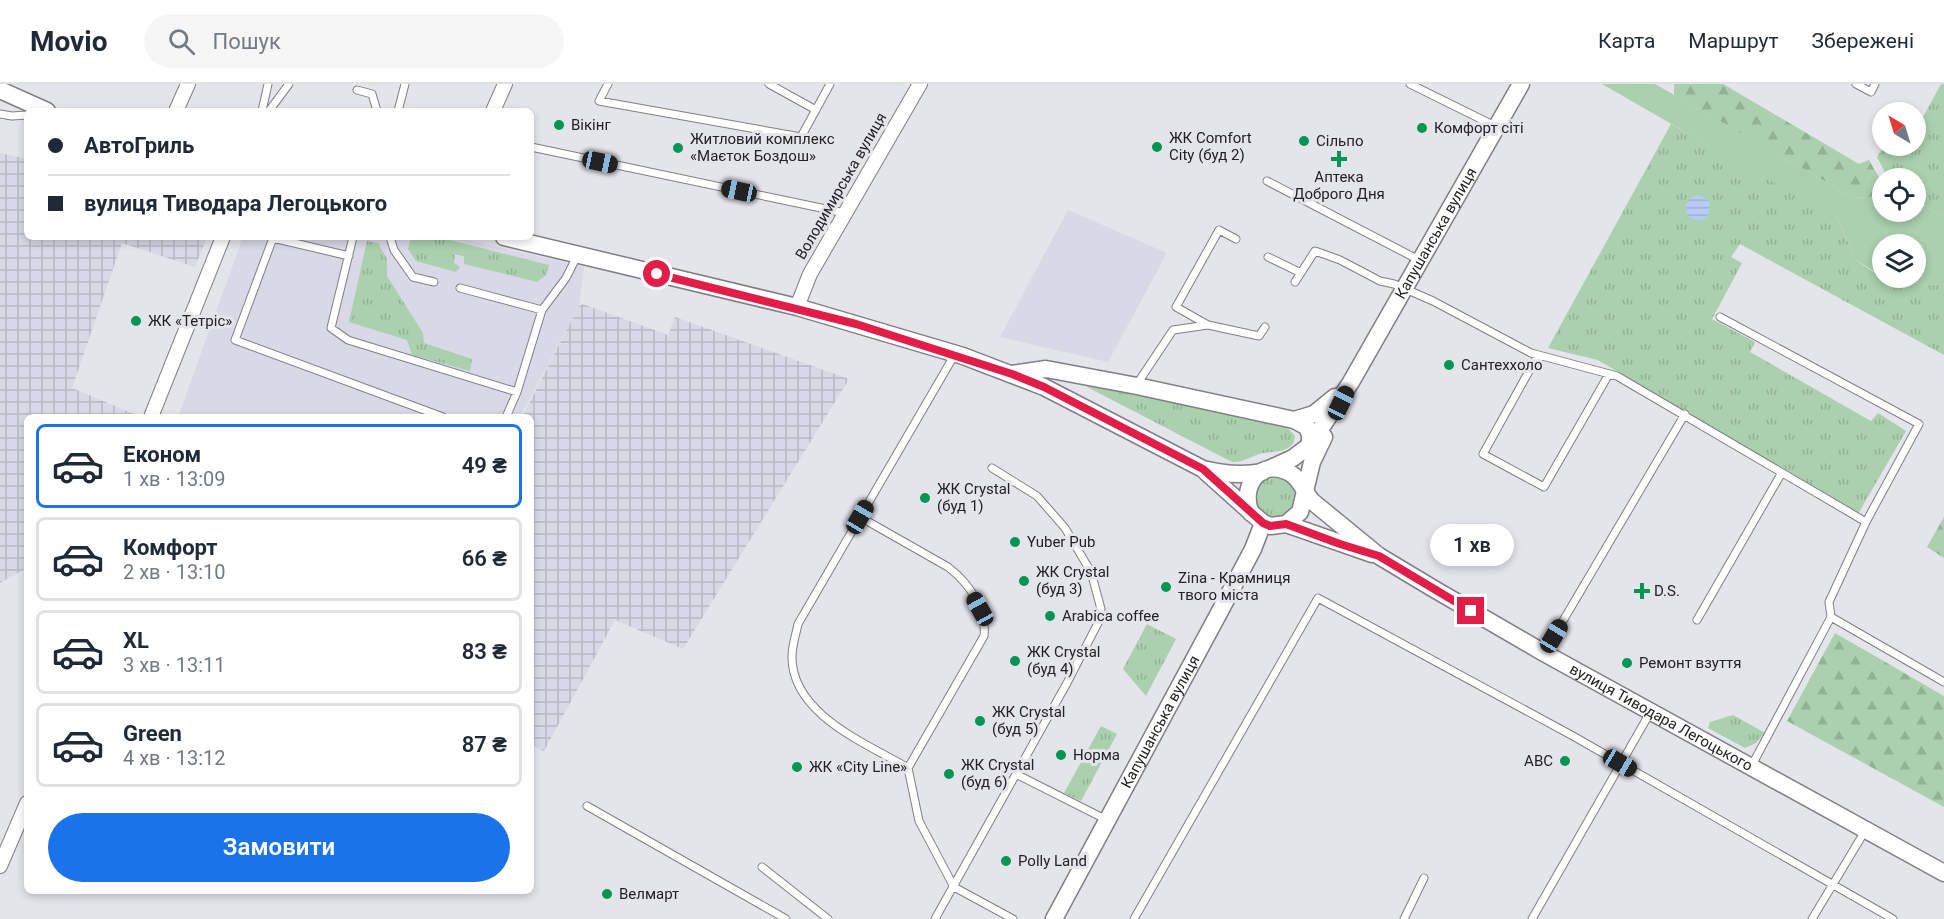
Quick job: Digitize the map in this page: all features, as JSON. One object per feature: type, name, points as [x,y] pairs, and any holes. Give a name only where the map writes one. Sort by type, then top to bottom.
[{"type":"street","points":[[178,108],[188,84]]},
{"type":"street","points":[[494,108],[506,84]]},
{"type":"street","name":"Володимирська вулиця","points":[[797,307],[810,274],[920,84]]},
{"type":"street","name":"Капушанська вулиця","points":[[1266,470],[1293,459],[1310,445],[1351,382],[1521,84]]},
{"type":"street","points":[[0,90],[40,108]]},
{"type":"street","points":[[153,414],[222,240]]},
{"type":"street","points":[[517,240],[797,307],[955,354],[1044,387],[1203,469],[1243,476],[1279,469],[1294,476],[1299,482],[1304,494],[1300,512],[1286,524],[1270,526],[1257,518],[1203,469]]},
{"type":"street","points":[[1012,374],[1046,369],[1294,420],[1307,428],[1310,445]]},
{"type":"street","points":[[1294,420],[1314,414],[1324,408],[1351,382]]},
{"type":"street","name":"Капушанська вулиця","points":[[1304,494],[1312,462],[1351,382]]},
{"type":"street","points":[[1257,518],[1246,496],[1254,478],[1266,470]]},
{"type":"street","name":"вулиця Тиводара Легоцького","points":[[1304,494],[1379,556],[1544,653],[1944,873]]},
{"type":"street","name":"Капушанська вулиця","points":[[1054,919],[1253,549],[1257,518]]},
{"type":"street","name":"вулиця Тиводара Легоцького","points":[[1286,524],[1379,556]]},
{"type":"street","points":[[0,866],[24,810]]},
{"type":"lane","points":[[263,108],[268,84]]},
{"type":"lane","points":[[271,108],[290,84]]},
{"type":"lane","points":[[399,108],[405,84]]},
{"type":"lane","points":[[608,84],[599,101],[801,137],[830,84]]},
{"type":"lane","points":[[769,84],[816,110]]},
{"type":"lane","points":[[1410,84],[1497,127]]},
{"type":"lane","points":[[1856,84],[1871,92],[1875,84]]},
{"type":"lane","points":[[357,90],[372,94],[376,108]]},
{"type":"lane","points":[[0,114],[24,115]]},
{"type":"lane","points":[[534,148],[845,213]]},
{"type":"lane","points":[[1267,181],[1420,261]]},
{"type":"lane","points":[[1236,238],[1219,230],[1176,307],[1208,325],[1259,336],[1265,327]]},
{"type":"lane","points":[[272,240],[235,340],[435,414]]},
{"type":"lane","points":[[281,240],[349,256]]},
{"type":"lane","points":[[352,240],[332,328],[348,340],[517,392]]},
{"type":"lane","points":[[391,240],[394,250],[412,277],[434,282]]},
{"type":"lane","points":[[1295,282],[1315,251],[1340,260],[1380,281],[1405,289],[1538,355],[1617,376],[1866,522]]},
{"type":"lane","points":[[508,414],[542,310],[566,278],[577,254]]},
{"type":"lane","points":[[1268,257],[1301,273]]},
{"type":"lane","points":[[460,288],[542,310]]},
{"type":"lane","points":[[1720,317],[1919,424],[1866,522],[1828,602],[1831,617],[1751,767]]},
{"type":"lane","points":[[1137,386],[1173,330],[1208,325]]},
{"type":"lane","points":[[908,768],[828,721],[810,704],[798,683],[792,657],[798,624],[955,354]]},
{"type":"lane","points":[[1538,355],[1483,454],[1544,488],[1609,374]]},
{"type":"lane","points":[[1544,653],[1685,414]]},
{"type":"lane","points":[[935,919],[1098,623],[1101,609],[1091,572],[1065,528],[1037,496],[992,468]]},
{"type":"lane","points":[[1696,620],[1782,474]]},
{"type":"lane","points":[[860,517],[960,576],[980,609],[986,624],[984,636],[908,768],[920,821],[954,887],[1013,919]]},
{"type":"lane","points":[[1134,919],[1318,598],[1620,763],[1893,919]]},
{"type":"lane","points":[[1831,617],[1944,682]]},
{"type":"lane","points":[[1532,919],[1651,711]]},
{"type":"lane","points":[[1016,774],[1107,820]]},
{"type":"lane","points":[[587,806],[786,919]]},
{"type":"lane","points":[[1812,919],[1866,830]]},
{"type":"lane","points":[[762,867],[828,919]]},
{"type":"lane","points":[[1404,919],[1424,878]]},
{"type":"shaded area","points":[[0,153],[24,158],[24,240],[206,240],[195,267],[122,243],[72,388],[134,414],[24,414],[24,570],[0,583]]},
{"type":"shaded area","points":[[1068,210],[1167,253],[1108,362],[1000,337]]},
{"type":"shaded area","points":[[242,240],[469,240],[584,267],[579,306],[522,414],[179,414]]},
{"type":"shaded area","points":[[583,304],[668,335],[675,317],[849,379],[683,649],[615,620],[544,751],[534,746],[534,414],[524,414],[579,306]]},
{"type":"green space","points":[[1602,84],[1655,84],[1854,198],[1872,197],[1872,222],[1926,222],[1926,206],[1942,215],[1944,220],[1944,285],[1926,284],[1926,234],[1872,234],[1872,270],[1856,260],[1837,217],[1812,205]]},
{"type":"green space","points":[[1674,84],[1723,84],[1859,164],[1869,160],[1874,168],[1872,197],[1854,198],[1674,95]]},
{"type":"green space","points":[[1941,84],[1944,84],[1944,220],[1942,215],[1926,206],[1926,168],[1883,168],[1877,157],[1926,156],[1926,112]]},
{"type":"green space","points":[[1671,124],[1837,217],[1856,260],[1872,271],[1872,288],[1926,288],[1926,284],[1944,285],[1944,355],[1740,244],[1731,257],[1742,263],[1712,319],[1755,342],[1750,352],[1871,421],[1878,413],[1906,431],[1858,514],[1598,360],[1548,348]]},
{"type":"green space","points":[[410,240],[450,240],[549,265],[546,275],[537,282],[464,264],[464,256],[455,254],[454,263],[460,267],[456,272],[416,261],[408,249]]},
{"type":"green space","points":[[367,241],[378,243],[387,259],[387,276],[423,333],[424,343],[472,359],[470,371],[412,355],[407,340],[349,322]]},
{"type":"green space","points":[[1089,384],[1279,425],[1289,429],[1295,436],[1294,440],[1285,450],[1263,453],[1243,461],[1232,462],[1087,387]]},
{"type":"green space","points":[[1270,475],[1285,476],[1298,494],[1296,509],[1277,520],[1257,511],[1255,490]]},
{"type":"green space","points":[[1944,517],[1944,558],[1927,547]]},
{"type":"green space","points":[[1147,624],[1176,639],[1146,696],[1123,669]]},
{"type":"green space","points":[[1835,633],[1944,696],[1944,807],[1787,721]]},
{"type":"green space","points":[[1733,715],[1765,733],[1756,743],[1745,748],[1708,728],[1710,722]]},
{"type":"green space","points":[[1101,726],[1117,734],[1081,801],[1064,793]]},
{"type":"water","points":[[1698,196],[1703,197],[1709,203],[1709,213],[1703,219],[1698,220],[1693,219],[1687,213],[1686,208],[1687,203],[1693,197]]},
{"type":"place","name":"Вікінг","points":[[559,125]]},
{"type":"place","name":"Комфорт сіті","points":[[1422,128]]},
{"type":"place","name":"Сільпо","points":[[1304,141]]},
{"type":"place","name":"ЖК Comfort City (буд 2)","points":[[1157,147]]},
{"type":"place","name":"Житловий комплекс «Маєток Боздош»","points":[[678,148]]},
{"type":"place","name":"Аптека Доброго Дня","points":[[1339,159]]},
{"type":"place","name":"ЖК «Тетріс»","points":[[136,321]]},
{"type":"place","name":"Сантеххоло","points":[[1449,365]]},
{"type":"place","name":"ЖК Crystal (буд 1)","points":[[925,498]]},
{"type":"place","name":"Yuber Pub","points":[[1015,542]]},
{"type":"place","name":"ЖК Crystal (буд 3)","points":[[1024,581]]},
{"type":"place","name":"Zina - Крамниця твого міста","points":[[1166,587]]},
{"type":"place","name":"D.S.","points":[[1642,591]]},
{"type":"place","name":"Arabica coffee","points":[[1050,616]]},
{"type":"place","name":"ЖК Crystal (буд 4)","points":[[1015,661]]},
{"type":"place","name":"Ремонт взуття","points":[[1627,663]]},
{"type":"place","name":"ЖК Crystal (буд 5)","points":[[980,721]]},
{"type":"place","name":"Норма","points":[[1061,755]]},
{"type":"place","name":"ABC","points":[[1565,761]]},
{"type":"place","name":"ЖК «City Line»","points":[[797,767]]},
{"type":"place","name":"ЖК Crystal (буд 6)","points":[[949,774]]},
{"type":"place","name":"Polly Land","points":[[1006,861]]},
{"type":"place","name":"Велмарт","points":[[607,894]]},
{"type":"route","points":[[657,274],[797,307],[876,329],[963,356],[1044,387],[1203,469],[1263,523],[1270,526],[1286,524],[1379,556],[1471,611]]}]
